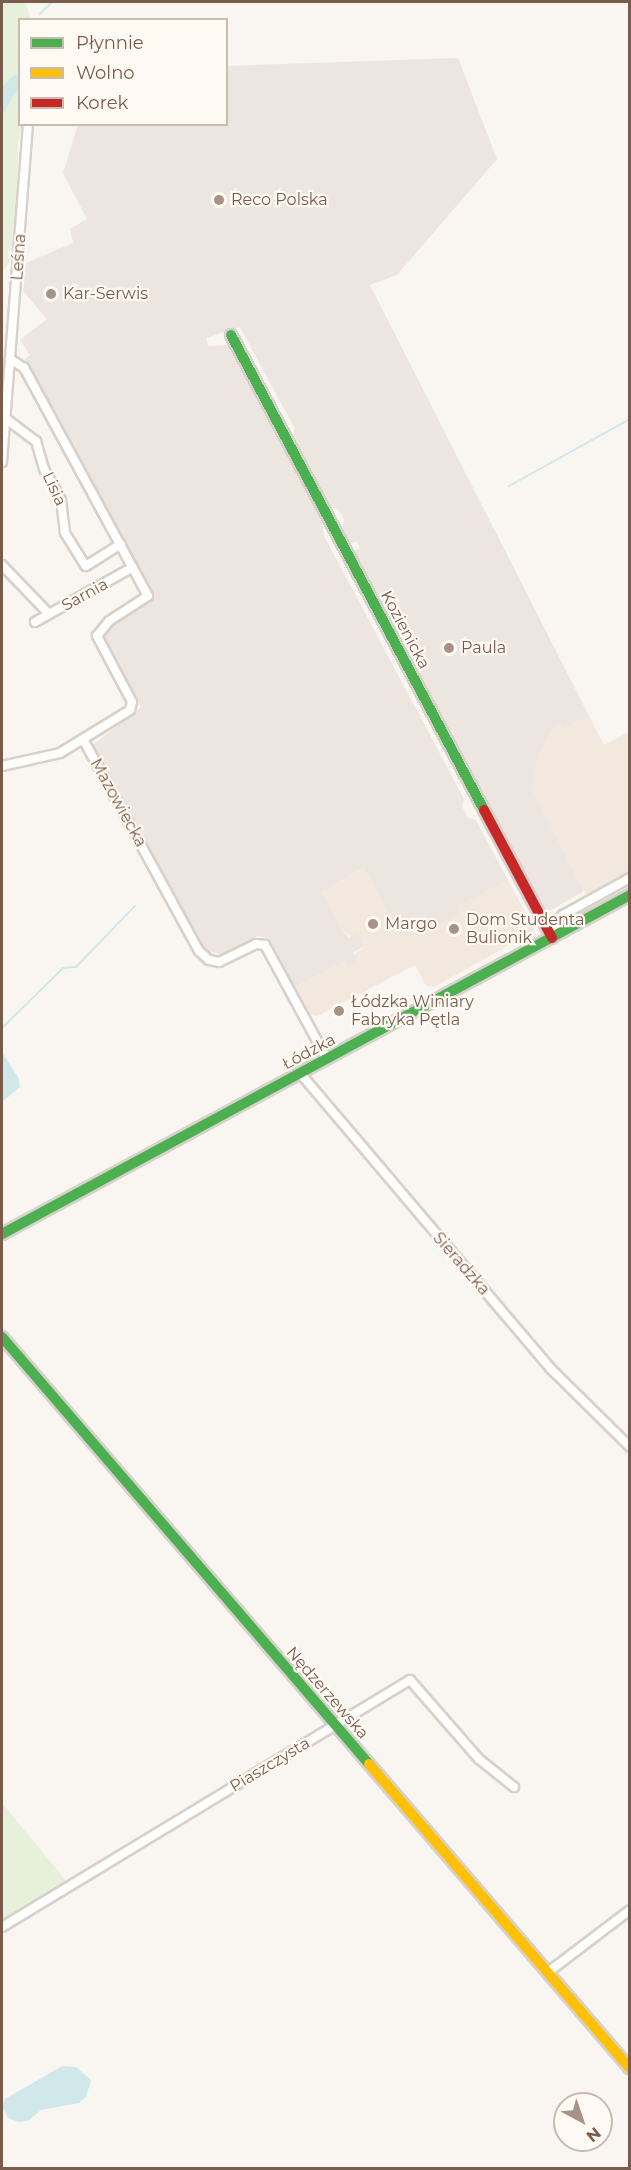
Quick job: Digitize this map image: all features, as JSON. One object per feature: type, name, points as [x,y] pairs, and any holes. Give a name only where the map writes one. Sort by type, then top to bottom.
[{"type":"street","name":"Leśna","points":[[2,462],[28,126]]},
{"type":"street","name":"Kozienicka","points":[[231,335],[551,935]]},
{"type":"street","name":"Mazowiecka","points":[[10,360],[24,368],[121,544],[148,598],[110,621],[97,636],[132,704],[84,741],[202,955],[209,960],[224,961],[256,944],[265,945],[327,1059]]},
{"type":"street","name":"Lisia","points":[[4,418],[36,441],[44,469],[61,500],[65,532],[86,566],[121,544]]},
{"type":"street","points":[[2,565],[49,614]]},
{"type":"street","name":"Sarnia","points":[[35,622],[70,606],[133,567]]},
{"type":"street","points":[[2,766],[52,756],[84,741]]},
{"type":"street","points":[[551,935],[563,915],[630,878]]},
{"type":"street","name":"Łódzka","points":[[2,1234],[551,935],[630,895]]},
{"type":"street","name":"Sieradzka","points":[[300,1073],[551,1369],[630,1447]]},
{"type":"street","name":"Nędzerzewska","points":[[2,1337],[630,2069]]},
{"type":"street","name":"Piaszczysta","points":[[2,1927],[410,1680],[479,1759],[514,1787]]},
{"type":"street","points":[[547,1973],[630,1910]]},
{"type":"shaded area","points":[[458,58],[497,159],[397,275],[370,285],[589,716],[563,729],[559,723],[551,731],[539,754],[532,789],[584,891],[544,914],[351,552],[360,548],[357,541],[348,546],[341,533],[344,520],[339,510],[326,505],[296,447],[294,427],[240,327],[206,338],[208,346],[228,345],[235,356],[322,521],[324,536],[464,799],[462,806],[468,818],[475,819],[508,880],[458,907],[458,915],[418,936],[415,930],[402,937],[364,867],[322,892],[343,931],[349,938],[357,933],[364,946],[353,953],[357,961],[348,966],[346,961],[295,987],[270,939],[258,936],[224,955],[205,950],[93,745],[141,707],[103,636],[113,624],[155,599],[25,359],[30,355],[20,340],[47,319],[23,291],[26,263],[73,243],[70,229],[87,219],[63,173],[78,126],[228,126],[228,66]]},
{"type":"shaded area","points":[[589,716],[604,745],[629,732],[629,873],[591,895],[586,894],[532,790],[539,754],[551,731],[559,722],[563,729]]},
{"type":"shaded area","points":[[365,867],[418,935],[458,915],[458,907],[508,880],[535,931],[434,987],[426,986],[415,965],[317,1016],[310,1014],[296,987],[346,961],[364,947],[343,931],[322,892]]},
{"type":"green space","points":[[2,2],[25,2],[31,18],[18,18],[18,126],[22,126],[18,143],[15,255],[3,270]]},
{"type":"green space","points":[[2,1803],[67,1882],[2,1922]]},
{"type":"water","points":[[14,75],[18,75],[18,89],[2,116],[2,88]]},
{"type":"water","points":[[2,1052],[19,1079],[20,1087],[2,1102]]},
{"type":"water","points":[[62,2066],[76,2067],[91,2080],[86,2097],[79,2103],[41,2110],[29,2120],[19,2122],[8,2118],[2,2106],[5,2099]]},
{"type":"waterway","points":[[40,14],[52,2]]},
{"type":"waterway","points":[[509,486],[630,419]]},
{"type":"waterway","points":[[2,1028],[63,968],[76,967],[135,906]]},
{"type":"traffic: fast","points":[[231,335],[484,810]]},
{"type":"traffic: fast","points":[[2,1234],[630,895]]},
{"type":"traffic: fast","points":[[2,1337],[369,1764]]},
{"type":"traffic: slow","points":[[369,1764],[630,2069]]},
{"type":"traffic: jam","points":[[484,810],[552,938]]},
{"type":"place","name":"Reco Polska","points":[[219,200]]},
{"type":"place","name":"Kar-Serwis","points":[[51,294]]},
{"type":"place","name":"Paula","points":[[449,648]]},
{"type":"place","name":"Margo","points":[[373,924]]},
{"type":"place","name":"Dom Studenta Bulionik","points":[[454,929]]},
{"type":"place","name":"Łódzka Winiary Fabryka Pętla","points":[[339,1011]]}]
